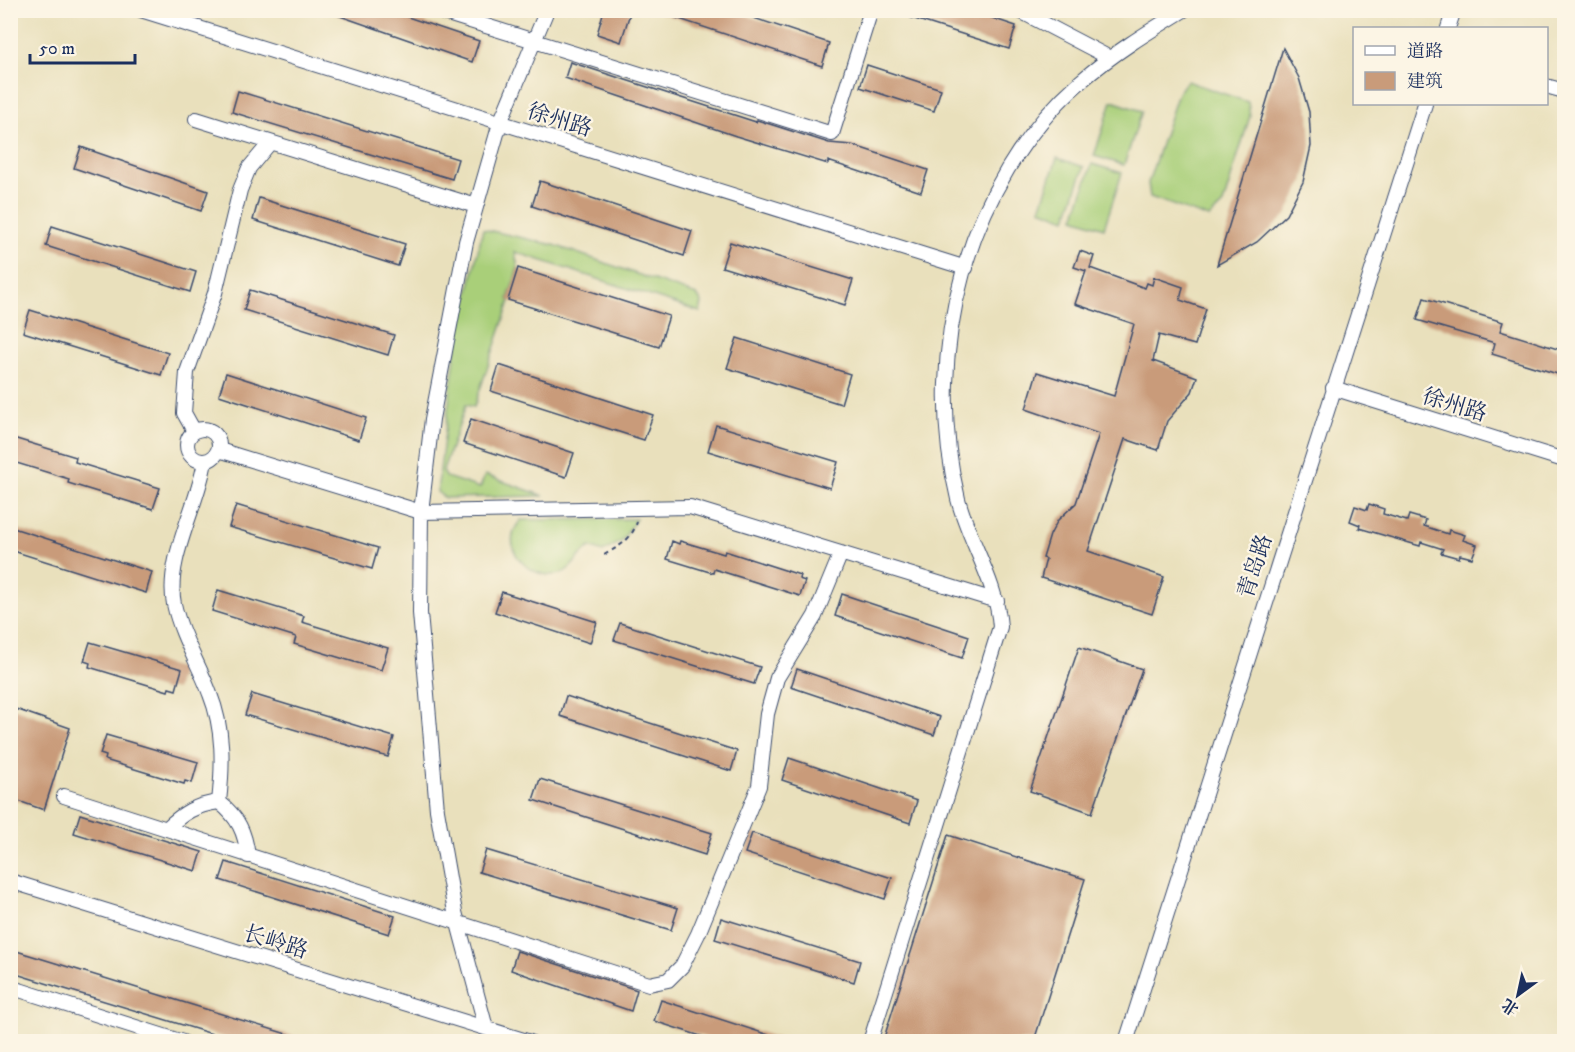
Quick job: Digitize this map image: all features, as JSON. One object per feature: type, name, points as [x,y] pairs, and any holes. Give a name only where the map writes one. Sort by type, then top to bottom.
[{"type":"street","name":"徐州路","points":[[141,10],[966,268]]},
{"type":"street","points":[[435,10],[832,134],[871,10]]},
{"type":"street","points":[[486,1028],[458,924],[437,810],[420,613],[421,512],[432,419],[448,331],[476,206],[500,123],[547,10]]},
{"type":"street","points":[[1018,10],[1110,58]]},
{"type":"street","points":[[870,1041],[1000,627],[997,601],[978,558],[958,499],[949,445],[944,379],[949,334],[966,268],[978,231],[1001,183],[1033,133],[1078,83],[1129,43],[1184,10]]},
{"type":"street","points":[[1448,27],[1454,10]]},
{"type":"street","points":[[1548,87],[1564,91]]},
{"type":"street","name":"青岛路","points":[[1126,1041],[1425,105]]},
{"type":"street","points":[[196,119],[269,144],[476,206]]},
{"type":"street","points":[[194,431],[184,413],[183,396],[187,372],[215,293],[240,190],[249,168],[269,144]]},
{"type":"street","name":"徐州路","points":[[1333,388],[1564,460]]},
{"type":"street","points":[[202,428],[214,432],[218,437],[219,450],[211,460],[192,458],[188,452],[187,440],[194,431],[202,428]]},
{"type":"street","points":[[219,450],[421,512],[690,507],[997,601]]},
{"type":"street","points":[[204,461],[201,483],[173,578],[174,604],[191,651],[211,695],[219,728],[223,762],[219,802],[238,822],[246,837],[248,856]]},
{"type":"street","points":[[64,796],[649,984],[668,980],[682,966],[698,934],[759,786],[767,714],[777,678],[815,616],[841,553]]},
{"type":"street","points":[[166,829],[184,811],[203,804],[219,802]]},
{"type":"street","name":"长岭路","points":[[10,881],[526,1041]]},
{"type":"street","points":[[11,989],[183,1041]]},
{"type":"path","points":[[604,555],[623,544],[633,534],[639,507]]},
{"type":"green space","points":[[1187,81],[1248,102],[1250,116],[1223,204],[1209,218],[1150,197],[1148,183],[1178,93]]},
{"type":"green space","points":[[1112,101],[1142,111],[1124,165],[1094,156]]},
{"type":"green space","points":[[1057,158],[1084,167],[1066,219],[1040,209]]},
{"type":"green space","points":[[1092,164],[1122,173],[1104,228],[1074,218]]},
{"type":"green space","points":[[483,229],[554,245],[697,295],[702,303],[700,312],[515,252],[518,268],[508,299],[510,301],[474,407],[466,405],[443,470],[446,477],[480,488],[485,475],[544,496],[445,498],[437,492],[457,341]]},
{"type":"green space","points":[[636,519],[622,541],[603,552],[590,547],[561,574],[544,574],[534,571],[518,558],[514,549],[512,539],[521,520]]},
{"type":"building","points":[[323,10],[387,10],[479,41],[472,62]]},
{"type":"building","points":[[604,10],[631,10],[621,42],[597,34]]},
{"type":"building","points":[[661,10],[730,10],[829,43],[822,66],[661,13]]},
{"type":"building","points":[[897,10],[968,10],[1016,26],[1009,49],[896,13]]},
{"type":"building","points":[[1283,48],[1299,78],[1309,112],[1311,146],[1303,182],[1286,215],[1257,242],[1217,265]]},
{"type":"building","points":[[570,62],[756,122],[757,120],[829,143],[852,145],[928,170],[921,192],[828,161],[828,164],[736,136],[565,78]]},
{"type":"building","points":[[867,65],[941,89],[934,111],[860,87]]},
{"type":"building","points":[[238,91],[458,159],[452,179],[232,112]]},
{"type":"building","points":[[81,147],[208,191],[201,211],[74,168]]},
{"type":"building","points":[[540,181],[692,231],[684,256],[532,206]]},
{"type":"building","points":[[259,198],[405,244],[398,266],[253,220]]},
{"type":"building","points":[[52,226],[196,272],[190,292],[46,246]]},
{"type":"building","points":[[730,242],[853,280],[845,305],[722,267]]},
{"type":"building","points":[[1080,251],[1094,256],[1090,268],[1145,288],[1147,283],[1152,285],[1154,277],[1183,287],[1180,300],[1206,309],[1195,345],[1159,335],[1153,361],[1197,377],[1192,392],[1167,421],[1158,450],[1125,439],[1088,551],[1164,577],[1152,614],[1041,578],[1046,559],[1043,558],[1050,535],[1058,520],[1076,503],[1099,434],[1026,409],[1037,372],[1114,396],[1134,324],[1075,304],[1086,271],[1074,267]]},
{"type":"building","points":[[518,268],[669,316],[659,347],[508,300]]},
{"type":"building","points":[[250,290],[394,335],[388,355],[244,310]]},
{"type":"building","points":[[1424,298],[1503,322],[1500,331],[1564,351],[1564,376],[1492,354],[1495,343],[1417,320]]},
{"type":"building","points":[[30,310],[168,353],[161,375],[23,332]]},
{"type":"building","points":[[737,338],[850,374],[841,404],[727,368]]},
{"type":"building","points":[[499,365],[653,415],[644,440],[491,391]]},
{"type":"building","points":[[226,373],[366,418],[359,440],[219,395]]},
{"type":"building","points":[[471,419],[574,453],[566,477],[463,443]]},
{"type":"building","points":[[716,425],[838,462],[830,488],[708,451]]},
{"type":"building","points":[[10,437],[76,457],[75,462],[160,488],[153,509],[68,483],[69,479],[10,461]]},
{"type":"building","points":[[1369,504],[1384,509],[1383,514],[1407,521],[1409,515],[1426,520],[1424,526],[1448,534],[1449,530],[1465,535],[1463,540],[1477,545],[1472,558],[1460,555],[1459,558],[1441,553],[1443,549],[1421,542],[1420,546],[1359,528],[1360,525],[1350,521],[1355,506],[1367,510]]},
{"type":"building","points":[[236,505],[378,548],[372,569],[229,527]]},
{"type":"building","points":[[10,527],[152,572],[146,593],[10,550]]},
{"type":"building","points":[[672,541],[679,544],[680,541],[724,554],[725,551],[800,575],[799,579],[805,581],[800,596],[714,569],[713,573],[667,559]]},
{"type":"building","points":[[218,590],[304,616],[302,622],[388,648],[381,670],[294,644],[296,637],[212,611]]},
{"type":"building","points":[[502,592],[597,622],[590,643],[495,612]]},
{"type":"building","points":[[842,594],[969,636],[962,658],[835,616]]},
{"type":"building","points":[[620,623],[760,667],[754,684],[614,640]]},
{"type":"building","points":[[90,642],[182,669],[176,690],[169,688],[168,691],[89,667],[90,663],[84,661]]},
{"type":"building","points":[[1079,647],[1142,669],[1092,813],[1030,791]]},
{"type":"building","points":[[797,669],[940,717],[934,735],[791,687]]},
{"type":"building","points":[[252,694],[394,737],[388,757],[245,715]]},
{"type":"building","points":[[566,696],[737,751],[731,771],[560,716]]},
{"type":"building","points":[[10,707],[70,728],[44,810],[10,798]]},
{"type":"building","points":[[106,735],[198,762],[192,783],[185,781],[184,784],[105,760],[106,756],[100,754]]},
{"type":"building","points":[[789,758],[917,801],[910,823],[782,780]]},
{"type":"building","points":[[540,779],[712,833],[705,855],[533,800]]},
{"type":"building","points":[[80,814],[202,852],[196,871],[74,833]]},
{"type":"building","points":[[752,833],[892,878],[885,899],[745,853]]},
{"type":"building","points":[[948,835],[1085,879],[1034,1041],[883,1041]]},
{"type":"building","points":[[486,850],[678,908],[671,930],[479,872]]},
{"type":"building","points":[[226,862],[395,916],[389,934],[220,880]]},
{"type":"building","points":[[721,918],[860,961],[854,982],[715,939]]},
{"type":"building","points":[[10,949],[303,1039],[302,1041],[235,1041],[29,978],[10,972]]},
{"type":"building","points":[[517,951],[637,990],[631,1011],[511,970]]},
{"type":"building","points":[[661,1000],[781,1039],[781,1041],[716,1041],[654,1021]]}]
